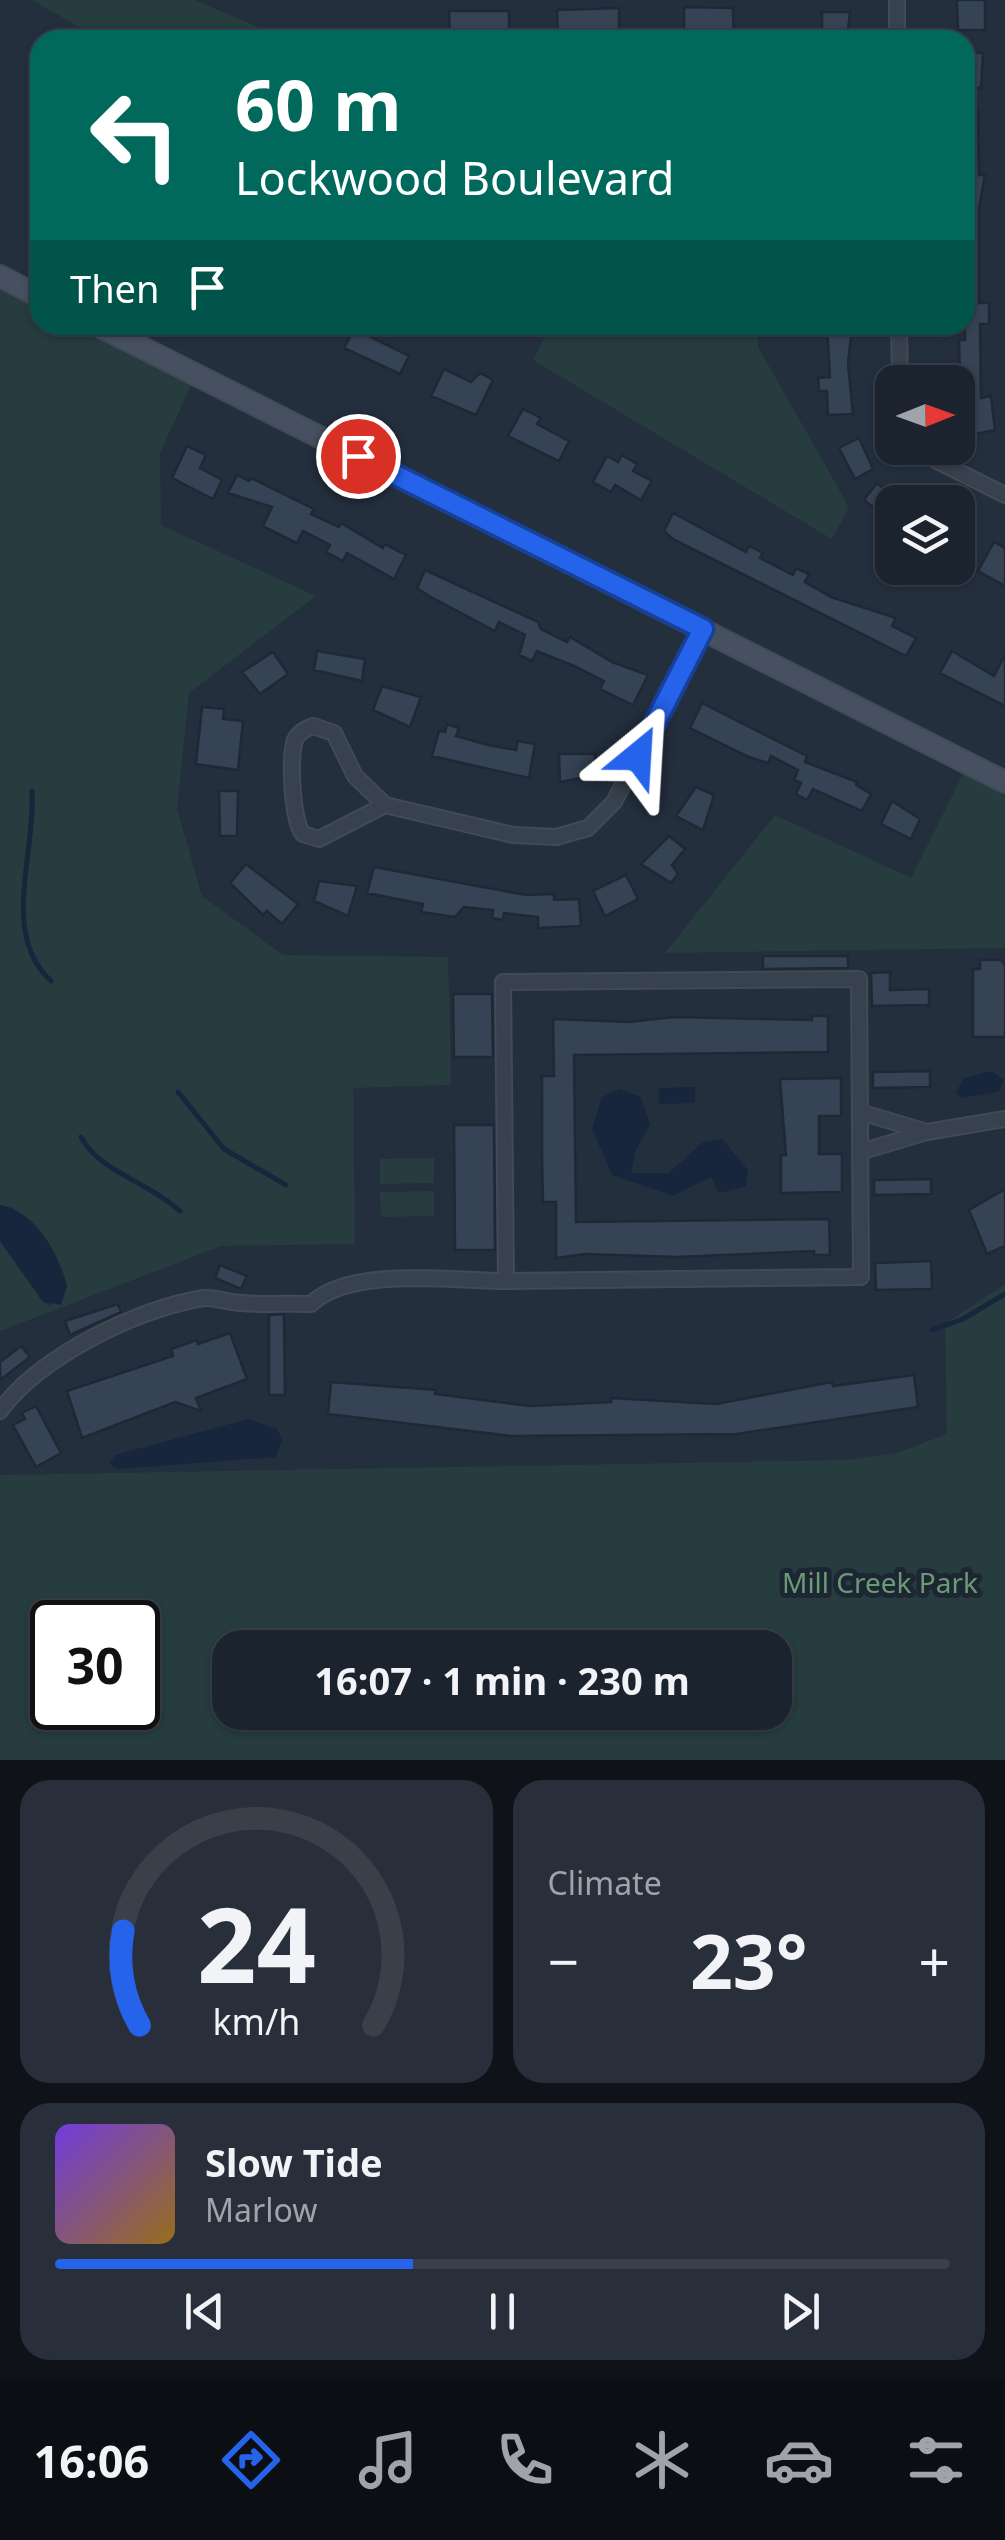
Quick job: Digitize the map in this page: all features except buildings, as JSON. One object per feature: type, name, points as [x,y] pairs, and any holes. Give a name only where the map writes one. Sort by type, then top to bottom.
[{"type":"main road","points":[[0,276],[30,291]]},
{"type":"main road","points":[[117,335],[1005,782]]},
{"type":"street","points":[[897,0],[897,30]]},
{"type":"street","points":[[900,335],[900,365]]},
{"type":"street","points":[[946,465],[1005,495]]},
{"type":"street","points":[[385,805],[320,839],[303,834],[294,821],[294,744],[298,735],[313,726],[334,733],[356,776],[385,805],[513,835],[556,837],[588,828],[614,802],[703,629]]},
{"type":"street","points":[[0,1411],[38,1368],[81,1343],[207,1298],[240,1304],[311,1304],[322,1293],[356,1282],[506,1281],[861,1277],[860,979],[503,982],[506,1281]]},
{"type":"street","points":[[860,1112],[927,1132]]},
{"type":"street","points":[[860,1152],[927,1132],[1005,1119]]},
{"type":"green space","points":[[32,0],[194,0],[265,30],[84,30]]},
{"type":"green space","points":[[0,276],[30,292],[30,335],[117,335],[196,375],[160,453],[161,525],[316,596],[189,693],[177,808],[202,896],[283,955],[448,957],[451,1085],[353,1088],[355,1244],[221,1246],[0,1331],[0,1241],[43,1302],[52,1307],[14,1208],[0,1205]]},
{"type":"green space","points":[[546,335],[758,335],[758,347],[849,507],[832,539],[533,360]]},
{"type":"green space","points":[[968,764],[1005,782],[1005,948],[665,953],[775,815],[911,878]]},
{"type":"green space","points":[[434,1158],[434,1183],[380,1184],[380,1159]]},
{"type":"green space","points":[[434,1191],[434,1216],[381,1217],[380,1192]]},
{"type":"green space","name":"Mill Creek Park","points":[[1005,1284],[1005,1760],[0,1760],[0,1475],[846,1460],[897,1453],[947,1434],[945,1324]]},
{"type":"water","points":[[991,1071],[1004,1080],[999,1092],[960,1098],[956,1092],[964,1078]]},
{"type":"water","points":[[695,1087],[695,1103],[659,1104],[659,1088]]},
{"type":"water","points":[[620,1089],[641,1097],[650,1124],[635,1152],[631,1173],[669,1173],[703,1142],[722,1139],[748,1170],[746,1186],[719,1193],[711,1177],[673,1196],[612,1175],[592,1129],[602,1097]]},
{"type":"water","points":[[0,1205],[24,1216],[44,1235],[67,1286],[61,1305],[43,1302],[0,1241]]},
{"type":"water","points":[[248,1419],[277,1429],[282,1440],[276,1457],[119,1469],[109,1464],[115,1455]]},
{"type":"waterway","points":[[32,791],[24,917],[27,940],[36,962],[51,981]]},
{"type":"waterway","points":[[178,1092],[224,1149],[286,1185]]},
{"type":"waterway","points":[[81,1137],[99,1159],[180,1211]]},
{"type":"waterway","points":[[932,1330],[963,1319],[1005,1294]]},
{"type":"route","points":[[358,456],[703,629],[638,756]]}]
